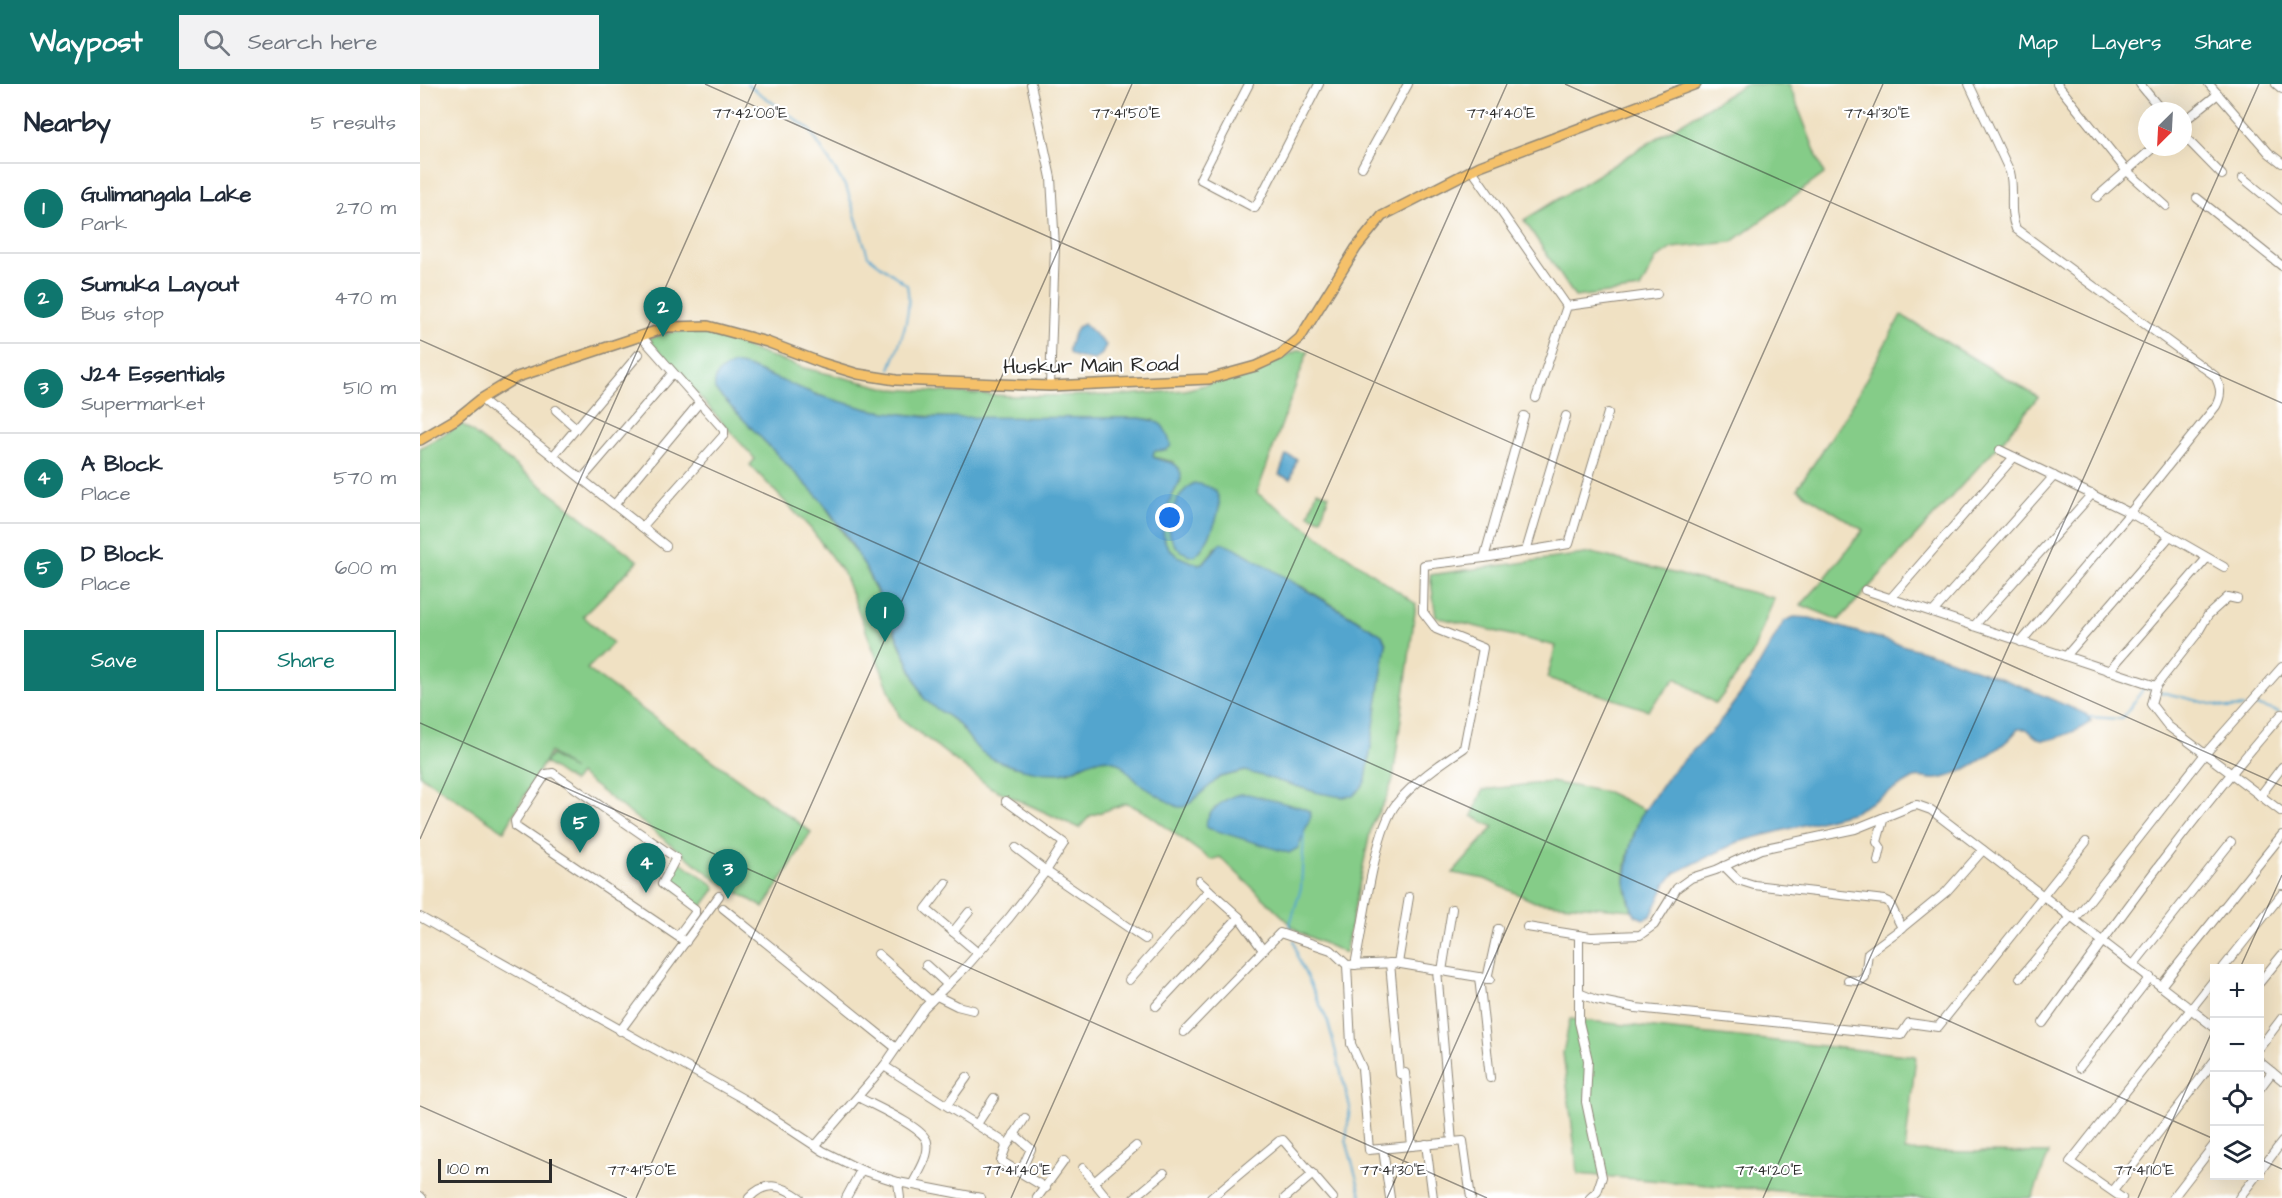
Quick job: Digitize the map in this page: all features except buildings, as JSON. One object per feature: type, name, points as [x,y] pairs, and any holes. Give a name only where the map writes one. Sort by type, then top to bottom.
[{"type":"main road","name":"Huskur Main Road","points":[[420,440],[456,419],[481,399],[517,376],[668,327],[708,326],[767,342],[858,374],[896,380],[1050,386],[1209,380],[1256,366],[1280,355],[1300,338],[1356,248],[1382,216],[1472,170],[1696,84]]},
{"type":"street","points":[[1031,84],[1051,178],[1055,247],[1050,386]]},
{"type":"street","points":[[1248,84],[1200,179],[1255,208],[1319,84]]},
{"type":"street","points":[[1362,167],[1407,84]]},
{"type":"street","points":[[1969,84],[2010,172],[2013,187],[2011,210],[2016,229],[2215,376],[2221,387],[2216,406],[2130,513],[2021,642]]},
{"type":"street","points":[[2057,84],[2127,170],[2166,206]]},
{"type":"street","points":[[2140,84],[2155,102]]},
{"type":"street","points":[[2209,84],[2269,153],[2282,163]]},
{"type":"street","points":[[2276,84],[2282,89]]},
{"type":"street","points":[[2192,115],[2218,94]]},
{"type":"street","points":[[2192,144],[2222,175]]},
{"type":"street","points":[[2097,197],[2143,156]]},
{"type":"street","points":[[1472,170],[1567,306]]},
{"type":"street","points":[[2242,178],[2282,210]]},
{"type":"street","points":[[2197,198],[2282,266]]},
{"type":"street","points":[[1567,306],[1658,294]]},
{"type":"street","points":[[1536,398],[1567,306]]},
{"type":"street","points":[[641,336],[672,374],[724,430],[723,435],[642,527]]},
{"type":"street","points":[[553,456],[639,354]]},
{"type":"street","points":[[582,479],[672,374]]},
{"type":"street","points":[[481,399],[666,546]]},
{"type":"street","points":[[615,504],[699,403]]},
{"type":"street","points":[[556,410],[576,428]]},
{"type":"street","points":[[1472,1198],[1463,1141],[1369,1150],[1362,1068],[1351,1044],[1351,965],[1377,854],[1389,818],[1395,805],[1408,791],[1464,748],[1483,648],[1436,629],[1423,612],[1424,565],[1569,544],[1608,413]]},
{"type":"street","points":[[1484,558],[1524,416]]},
{"type":"street","points":[[1526,551],[1566,416]]},
{"type":"street","points":[[2000,450],[2130,513],[2224,567]]},
{"type":"street","points":[[1891,598],[2014,457]]},
{"type":"street","points":[[1933,612],[2054,476]]},
{"type":"street","points":[[1974,626],[2092,494]]},
{"type":"street","points":[[2066,656],[2170,536]]},
{"type":"street","points":[[2109,671],[2207,558]]},
{"type":"street","points":[[1865,590],[2156,686]]},
{"type":"street","points":[[2237,599],[2228,597],[2208,615],[2198,634],[2156,686],[2151,704],[2168,726],[2282,812]]},
{"type":"street","points":[[2020,978],[2073,917],[2205,754],[2282,667]]},
{"type":"street","points":[[2043,1023],[2230,773],[2282,714]]},
{"type":"street","points":[[2260,796],[2282,767]]},
{"type":"street","points":[[678,936],[695,909],[662,884],[675,861],[673,855],[553,772],[546,774],[515,821],[516,827],[686,942]]},
{"type":"street","points":[[816,1145],[884,1066],[915,1020],[1009,918],[1046,871],[1064,843],[1006,801]]},
{"type":"street","points":[[1527,927],[1579,936],[1640,935],[1654,925],[1681,884],[1761,849],[1855,829],[1912,806],[1924,807],[2073,917],[2210,1024]]},
{"type":"street","points":[[1878,861],[1881,848],[1876,842],[1884,817]]},
{"type":"street","points":[[2161,986],[2282,835]]},
{"type":"street","points":[[1580,993],[1596,1000],[1636,1008],[1901,1035],[1909,1023],[1938,1027],[2086,842]]},
{"type":"street","points":[[2134,964],[2231,842]]},
{"type":"street","points":[[1016,848],[1145,939]]},
{"type":"street","points":[[1848,980],[1860,981],[1865,977],[1868,952],[1946,892],[1983,850]]},
{"type":"street","points":[[1724,866],[1738,880],[1754,885],[1885,900],[1889,902],[1902,928]]},
{"type":"street","points":[[1199,881],[1239,917],[1263,950]]},
{"type":"street","points":[[946,883],[926,909],[978,953]]},
{"type":"street","points":[[1129,980],[1209,890]]},
{"type":"street","points":[[2227,964],[2282,894]]},
{"type":"street","points":[[620,1031],[719,896]]},
{"type":"street","points":[[1409,897],[1394,963],[1400,1074],[1405,1073],[1412,1146]]},
{"type":"street","points":[[723,908],[896,1048]]},
{"type":"street","points":[[1452,909],[1439,970],[1452,1142]]},
{"type":"street","points":[[952,932],[969,912]]},
{"type":"street","points":[[420,917],[747,1101],[823,1151],[861,1170],[898,1182],[981,1198]]},
{"type":"street","points":[[1156,1006],[1239,917]]},
{"type":"street","points":[[684,928],[693,933]]},
{"type":"street","points":[[1490,1078],[1485,978],[1498,929]]},
{"type":"street","points":[[1184,1032],[1280,933],[1331,950],[1351,965],[1394,963],[1485,978]]},
{"type":"street","points":[[1579,936],[1579,1022],[1588,1060],[1586,1102],[1602,1177],[1598,1192],[1590,1198]]},
{"type":"street","points":[[878,954],[934,999],[973,1010]]},
{"type":"street","points":[[2264,976],[2282,955]]},
{"type":"street","points":[[926,965],[948,985]]},
{"type":"street","points":[[2079,1068],[2150,977]]},
{"type":"street","points":[[2122,1198],[2070,1162],[2210,985]]},
{"type":"street","points":[[2264,1041],[2282,1018]]},
{"type":"street","points":[[884,1066],[1004,1142],[1006,1147]]},
{"type":"street","points":[[2113,1191],[2210,1066]]},
{"type":"street","points":[[2264,1066],[2282,1080]]},
{"type":"street","points":[[2264,1082],[2272,1072]]},
{"type":"street","points":[[947,1105],[967,1077]]},
{"type":"street","points":[[858,1097],[920,1131],[927,1142],[926,1157],[912,1185]]},
{"type":"street","points":[[977,1125],[993,1098]]},
{"type":"street","points":[[1025,1118],[1006,1147],[1001,1161],[1046,1188]]},
{"type":"street","points":[[1014,1134],[1031,1149],[1020,1173]]},
{"type":"street","points":[[1211,1198],[1283,1140],[1333,1198]]},
{"type":"street","points":[[2264,1165],[2282,1142]]},
{"type":"street","points":[[1426,1144],[1433,1198]]},
{"type":"street","points":[[1094,1182],[1136,1146]]},
{"type":"street","points":[[1383,1149],[1390,1198]]},
{"type":"street","points":[[2173,1198],[2210,1150]]},
{"type":"street","points":[[1037,1198],[1064,1161]]},
{"type":"street","points":[[1083,1168],[1107,1198]]},
{"type":"street","points":[[846,1198],[861,1170]]},
{"type":"street","points":[[1134,1198],[1164,1173]]},
{"type":"street","points":[[1285,1198],[1313,1174]]},
{"type":"street","points":[[2239,1198],[2253,1180]]},
{"type":"street","points":[[898,1182],[900,1198]]},
{"type":"street","points":[[749,1198],[764,1187],[774,1186],[788,1189],[800,1198]]},
{"type":"green space","points":[[1745,84],[1789,84],[1824,174],[1732,242],[1672,248],[1656,259],[1640,289],[1575,297],[1524,220]]},
{"type":"green space","points":[[1901,315],[2038,397],[2004,439],[1839,620],[1801,605],[1863,530],[1797,489],[1848,412]]},
{"type":"green space","points":[[672,332],[708,332],[804,368],[891,389],[1011,396],[1127,395],[1185,390],[1243,375],[1299,350],[1308,351],[1257,493],[1416,604],[1393,779],[1386,799],[1372,823],[1345,953],[1299,932],[1220,857],[1211,860],[1148,814],[1127,803],[1090,816],[1079,828],[990,787],[900,718],[844,574],[811,529],[750,465],[755,459],[648,339]],"holes":[[[748,367],[809,392],[873,410],[972,419],[1139,418],[1154,420],[1166,450],[1154,451],[1153,457],[1174,462],[1181,480],[1164,519],[1165,542],[1171,551],[1199,564],[1204,562],[1216,547],[1305,588],[1382,635],[1386,644],[1366,780],[1320,793],[1246,771],[1220,777],[1207,787],[1139,782],[1122,765],[1109,759],[1092,761],[1069,772],[1058,773],[1014,767],[977,748],[958,724],[923,697],[863,563],[821,500],[715,390]]]},
{"type":"green space","points":[[462,424],[638,561],[583,616],[613,643],[587,669],[811,832],[764,908],[717,880],[579,774],[573,782],[545,763],[551,755],[573,770],[550,752],[504,831],[420,775],[420,448]]},
{"type":"green space","points":[[1317,491],[1329,495],[1321,519],[1309,515]]},
{"type":"green space","points":[[1592,553],[1774,598],[1752,655],[1716,704],[1676,678],[1648,710],[1547,678],[1556,646],[1436,617],[1430,575]]},
{"type":"green space","points":[[1550,782],[1607,792],[1645,810],[1634,835],[1626,865],[1625,883],[1632,910],[1535,902],[1485,879],[1453,873],[1494,827],[1472,816],[1483,790]]},
{"type":"green space","points":[[679,861],[714,885],[715,889],[701,908],[667,883]]},
{"type":"green space","points":[[1570,1019],[1916,1056],[1905,1151],[2049,1153],[2032,1198],[1862,1198],[1578,1174],[1563,1053]]},
{"type":"water","points":[[1084,324],[1106,345],[1102,354],[1094,360],[1076,357],[1069,353],[1077,327]]},
{"type":"water","points":[[734,364],[748,367],[817,395],[871,410],[926,417],[1139,418],[1158,422],[1167,433],[1171,446],[1166,450],[1154,451],[1153,457],[1172,463],[1178,467],[1181,474],[1167,509],[1163,531],[1168,547],[1175,554],[1199,564],[1204,562],[1221,543],[1234,547],[1382,635],[1386,644],[1366,780],[1362,787],[1353,796],[1342,797],[1319,793],[1245,771],[1220,777],[1184,807],[1178,807],[1135,780],[1122,766],[1111,760],[1097,760],[1065,772],[1049,773],[1014,767],[983,753],[955,721],[923,697],[863,563],[821,500],[715,390],[718,373]]},
{"type":"water","points":[[1286,455],[1297,459],[1291,479],[1279,475]]},
{"type":"water","points":[[1194,483],[1214,490],[1219,502],[1213,529],[1204,546],[1194,556],[1182,551],[1174,544],[1170,534],[1170,523],[1172,511],[1178,500]]},
{"type":"water","points":[[1794,617],[1810,618],[1946,658],[2021,686],[2086,714],[2091,721],[2068,734],[2046,740],[2034,736],[2027,729],[2018,729],[1992,752],[1957,773],[1937,779],[1914,778],[1854,812],[1738,842],[1675,873],[1666,884],[1651,916],[1645,919],[1636,916],[1632,910],[1625,881],[1630,847],[1640,817],[1669,775],[1715,728],[1748,684],[1784,621]]},
{"type":"water","points":[[1248,794],[1309,811],[1311,816],[1298,848],[1289,853],[1207,828],[1206,822],[1212,811],[1229,798]]},
{"type":"waterway","points":[[747,84],[809,129],[847,189],[868,256],[907,285],[907,317],[890,369]]},
{"type":"waterway","points":[[2089,717],[2122,719],[2144,688],[2228,708],[2244,707]]},
{"type":"waterway","points":[[2250,706],[2259,706],[2279,712]]},
{"type":"waterway","points":[[1293,935],[1290,924],[1301,888],[1304,834]]},
{"type":"waterway","points":[[1294,940],[1298,958],[1328,1022],[1350,1107],[1346,1140],[1362,1198]]},
{"type":"place","name":"Sumuka Layout","points":[[663,337]]},
{"type":"place","name":"Gulimangala Lake","points":[[885,642]]},
{"type":"place","name":"D Block","points":[[580,853]]},
{"type":"place","name":"A Block","points":[[646,893]]},
{"type":"place","name":"J24 Essentials","points":[[728,899]]}]
